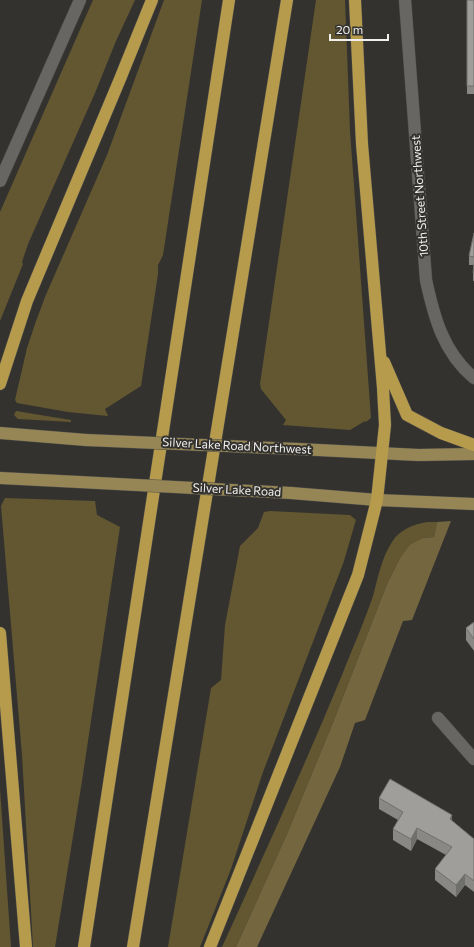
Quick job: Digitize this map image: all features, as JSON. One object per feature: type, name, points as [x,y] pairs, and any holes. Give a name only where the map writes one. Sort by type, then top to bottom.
[{"type":"highway","points":[[0,384],[27,301],[152,0]]},
{"type":"highway","points":[[84,947],[229,0]]},
{"type":"highway","points":[[133,947],[287,0]]},
{"type":"highway","points":[[210,947],[356,582],[364,556],[377,500],[385,424],[362,144],[355,0]]},
{"type":"highway","points":[[380,352],[408,415],[442,433],[474,445]]},
{"type":"highway","points":[[0,633],[26,947]]},
{"type":"main road","name":"Silver Lake Road Northwest","points":[[0,433],[86,440],[382,454],[474,454]]},
{"type":"main road","name":"Silver Lake Road","points":[[0,478],[291,493],[377,500],[474,504]]},
{"type":"street","points":[[0,181],[80,0]]},
{"type":"street","name":"10th Street Northwest","points":[[405,0],[426,280],[433,313],[440,333],[451,352],[474,378]]},
{"type":"street","points":[[438,718],[474,759]]},
{"type":"shaded area","points":[[93,0],[135,0],[28,244],[22,262],[23,264],[0,321],[0,212]]},
{"type":"shaded area","points":[[164,0],[202,0],[163,255],[158,265],[158,274],[141,386],[105,409],[108,416],[68,412],[17,403],[15,400],[27,348],[35,324],[45,297],[107,155]]},
{"type":"shaded area","points":[[316,0],[345,0],[350,131],[371,418],[350,430],[283,425],[286,420],[261,389],[260,384]]},
{"type":"shaded area","points":[[16,411],[71,420],[71,422],[18,419],[14,415]]},
{"type":"shaded area","points":[[5,498],[95,501],[97,515],[120,527],[82,781],[55,947],[33,947],[22,755],[1,506]]},
{"type":"shaded area","points":[[270,511],[350,515],[356,520],[344,561],[263,772],[231,869],[200,947],[168,947],[211,688],[221,680],[225,625],[240,546],[258,528],[264,512]]},
{"type":"shaded area","points":[[451,521],[412,620],[403,621],[365,720],[355,723],[340,767],[257,947],[236,947],[287,834],[332,725],[387,584],[400,558],[410,545],[423,538],[434,537],[437,522]]},
{"type":"shaded area","points":[[437,522],[434,537],[423,538],[400,558],[387,584],[332,725],[287,834],[236,947],[222,947],[298,778],[342,675],[373,596],[380,569],[388,548],[395,538],[403,531],[417,524]]},
{"type":"shaded area","points":[[0,789],[11,947],[0,947]]},
{"type":"building","points":[[467,0],[474,0],[474,86],[467,86]]},
{"type":"building","points":[[474,233],[474,257],[469,256]]},
{"type":"building","points":[[474,622],[474,639],[466,628]]},
{"type":"building","points":[[390,779],[452,815],[450,819],[474,839],[474,881],[465,874],[456,885],[435,869],[452,847],[417,828],[411,839],[393,829],[403,812],[379,798]]}]
